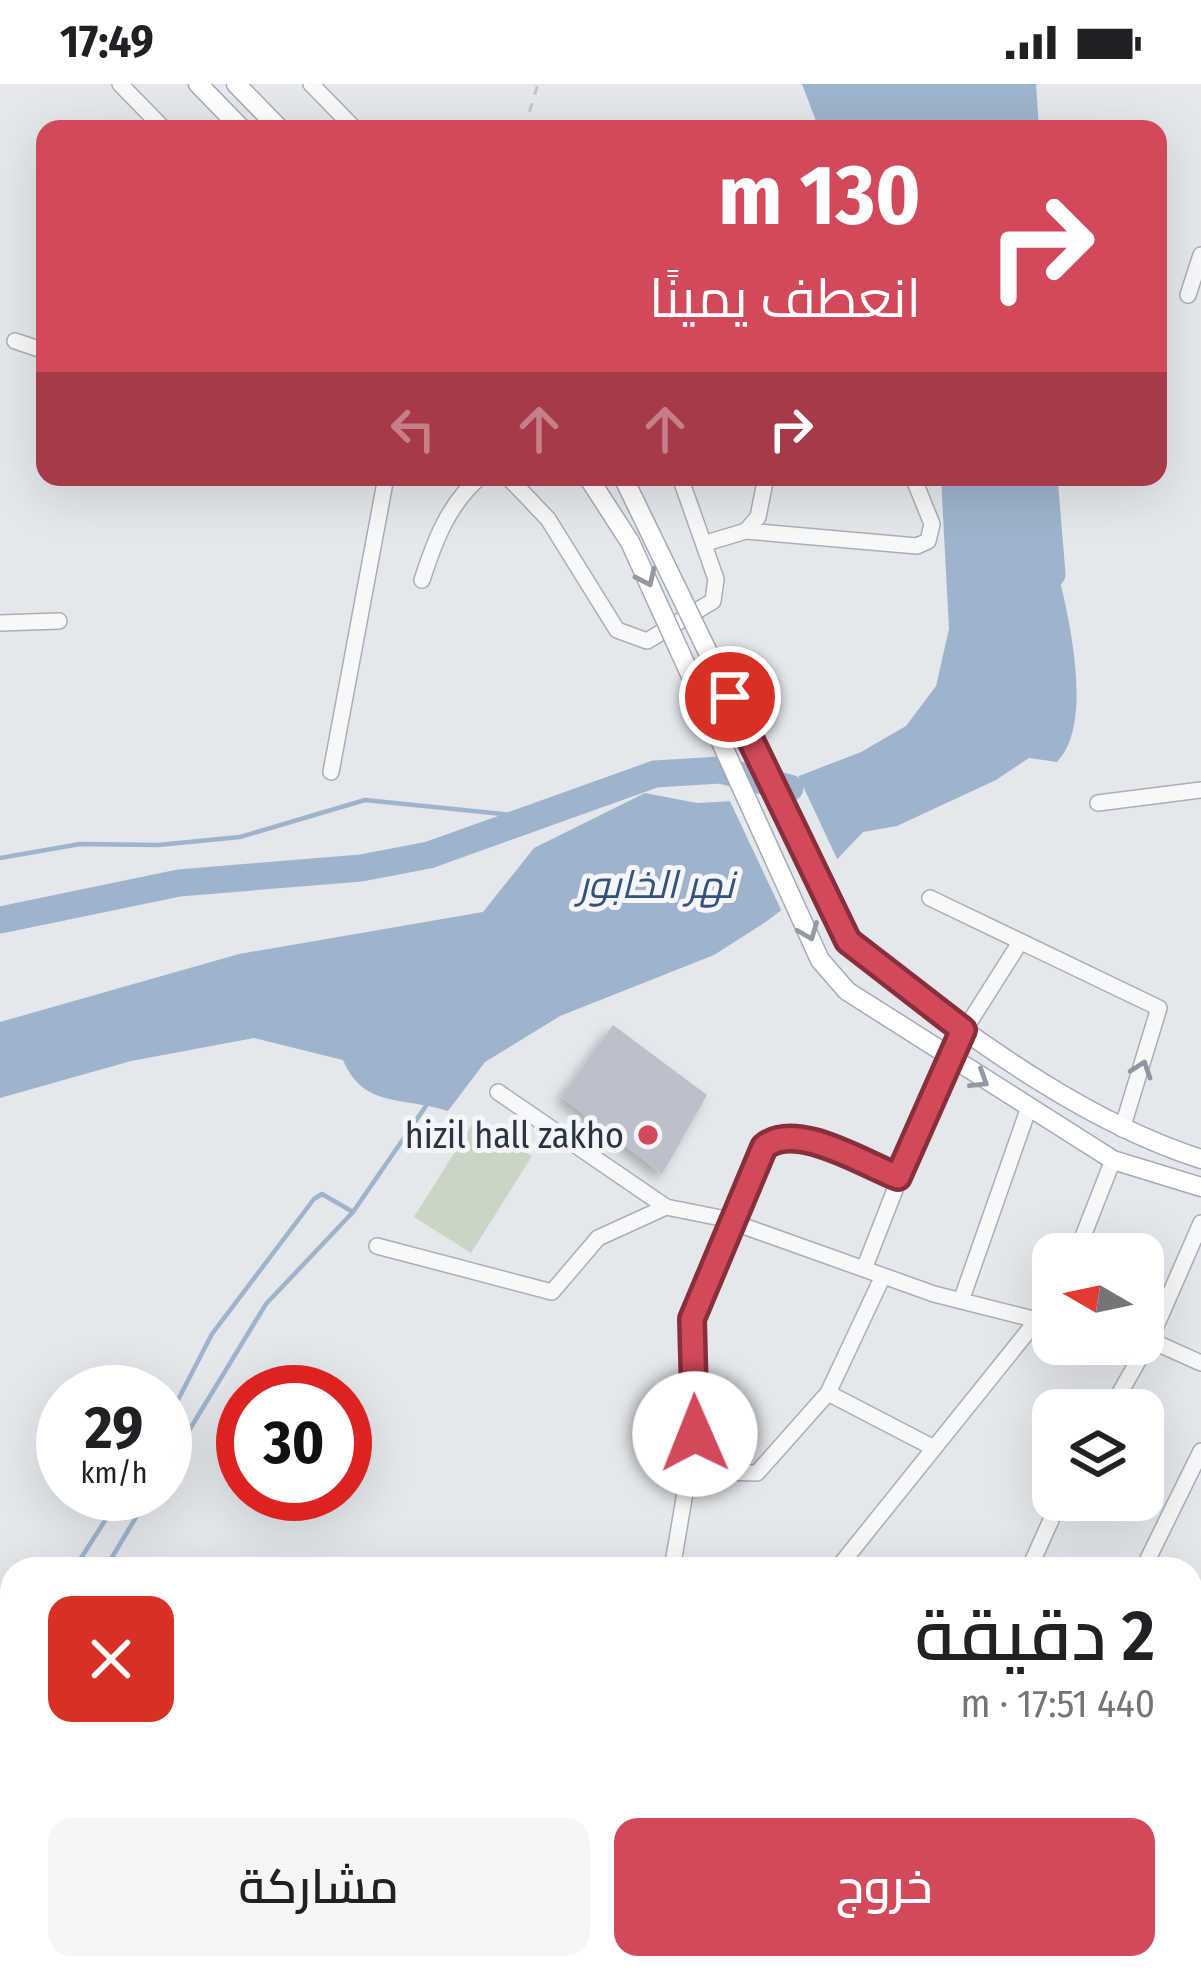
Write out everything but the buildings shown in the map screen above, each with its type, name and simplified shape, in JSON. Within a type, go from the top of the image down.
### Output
[{"type":"main road","points":[[198,84],[233,120]]},
{"type":"main road","points":[[236,84],[271,120]]},
{"type":"main road","points":[[594,486],[630,542],[820,960],[848,991],[1028,1110],[1112,1160],[1201,1187]]},
{"type":"main road","points":[[627,486],[848,941],[867,961],[963,1030],[1122,1129],[1201,1159]]},
{"type":"street","points":[[120,84],[155,120]]},
{"type":"street","points":[[311,84],[346,120]]},
{"type":"street","points":[[1188,295],[1201,255]]},
{"type":"street","points":[[15,341],[36,348]]},
{"type":"street","points":[[331,772],[384,486]]},
{"type":"street","points":[[422,580],[436,536],[470,486]]},
{"type":"street","points":[[517,486],[548,519],[608,622],[631,638],[647,641],[713,601],[716,579],[684,486]]},
{"type":"street","points":[[746,532],[758,517],[764,486]]},
{"type":"street","points":[[706,543],[746,532],[916,546],[928,541],[932,524],[917,486]]},
{"type":"street","points":[[0,623],[59,621]]},
{"type":"street","points":[[1098,803],[1201,790]]},
{"type":"street","points":[[930,898],[1159,1008],[1122,1129]]},
{"type":"street","points":[[864,1269],[946,1059],[1018,944]]},
{"type":"street","points":[[498,1092],[666,1207],[735,1223],[883,1276],[1032,1319]]},
{"type":"street","points":[[962,1300],[1028,1110]]},
{"type":"street","points":[[674,1557],[695,1434],[692,1319],[764,1147],[773,1139],[792,1136],[898,1177]]},
{"type":"street","points":[[1084,1233],[1112,1160]]},
{"type":"street","points":[[377,1246],[552,1292],[598,1238],[666,1207]]},
{"type":"street","points":[[1164,1301],[1201,1223]]},
{"type":"street","points":[[690,1471],[757,1473],[828,1394],[883,1276]]},
{"type":"street","points":[[847,1557],[1032,1326]]},
{"type":"street","points":[[1164,1347],[1201,1363]]},
{"type":"street","points":[[828,1394],[934,1448]]},
{"type":"street","points":[[1149,1557],[1201,1451]]},
{"type":"street","points":[[1034,1557],[1050,1521]]},
{"type":"path","points":[[527,120],[538,84]]},
{"type":"green space","points":[[475,1120],[532,1156],[471,1253],[414,1217]]},
{"type":"water","points":[[802,84],[1036,84],[1038,120],[816,120]]},
{"type":"water","name":"نهر الخابور","points":[[941,486],[1045,486],[1037,499],[1063,595],[1076,673],[1070,739],[1057,762],[1029,758],[996,780],[897,826],[863,832],[809,889],[767,921],[714,955],[560,1016],[485,1062],[448,1111],[373,1094],[352,1076],[343,1060],[254,1038],[131,1061],[0,1098],[0,1022],[239,954],[483,912],[534,848],[645,793],[697,803],[734,801],[861,752],[906,726],[936,686],[949,629]]},
{"type":"pier","points":[[795,769],[838,861],[813,893],[784,916],[727,795]]},
{"type":"waterway","name":"نهر الخابور","points":[[1045,486],[1052,574]]},
{"type":"waterway","name":"نهر الخابور","points":[[0,920],[179,883],[361,868],[429,855],[655,774],[720,770],[790,788]]},
{"type":"waterway","points":[[0,858],[80,844],[158,845],[240,837],[365,800],[542,818]]},
{"type":"waterway","points":[[192,1426],[266,1304],[353,1212],[428,1103]]},
{"type":"waterway","points":[[192,1373],[212,1334],[314,1199],[322,1194],[353,1212]]},
{"type":"waterway","points":[[82,1557],[105,1521]]},
{"type":"waterway","points":[[112,1557],[134,1521]]},
{"type":"place","name":"hizil hall zakho","points":[[648,1135]]},
{"type":"route","points":[[695,1434],[692,1319],[764,1147],[773,1139],[792,1136],[898,1177],[946,1059],[963,1030],[867,961],[848,941],[730,697]]}]
